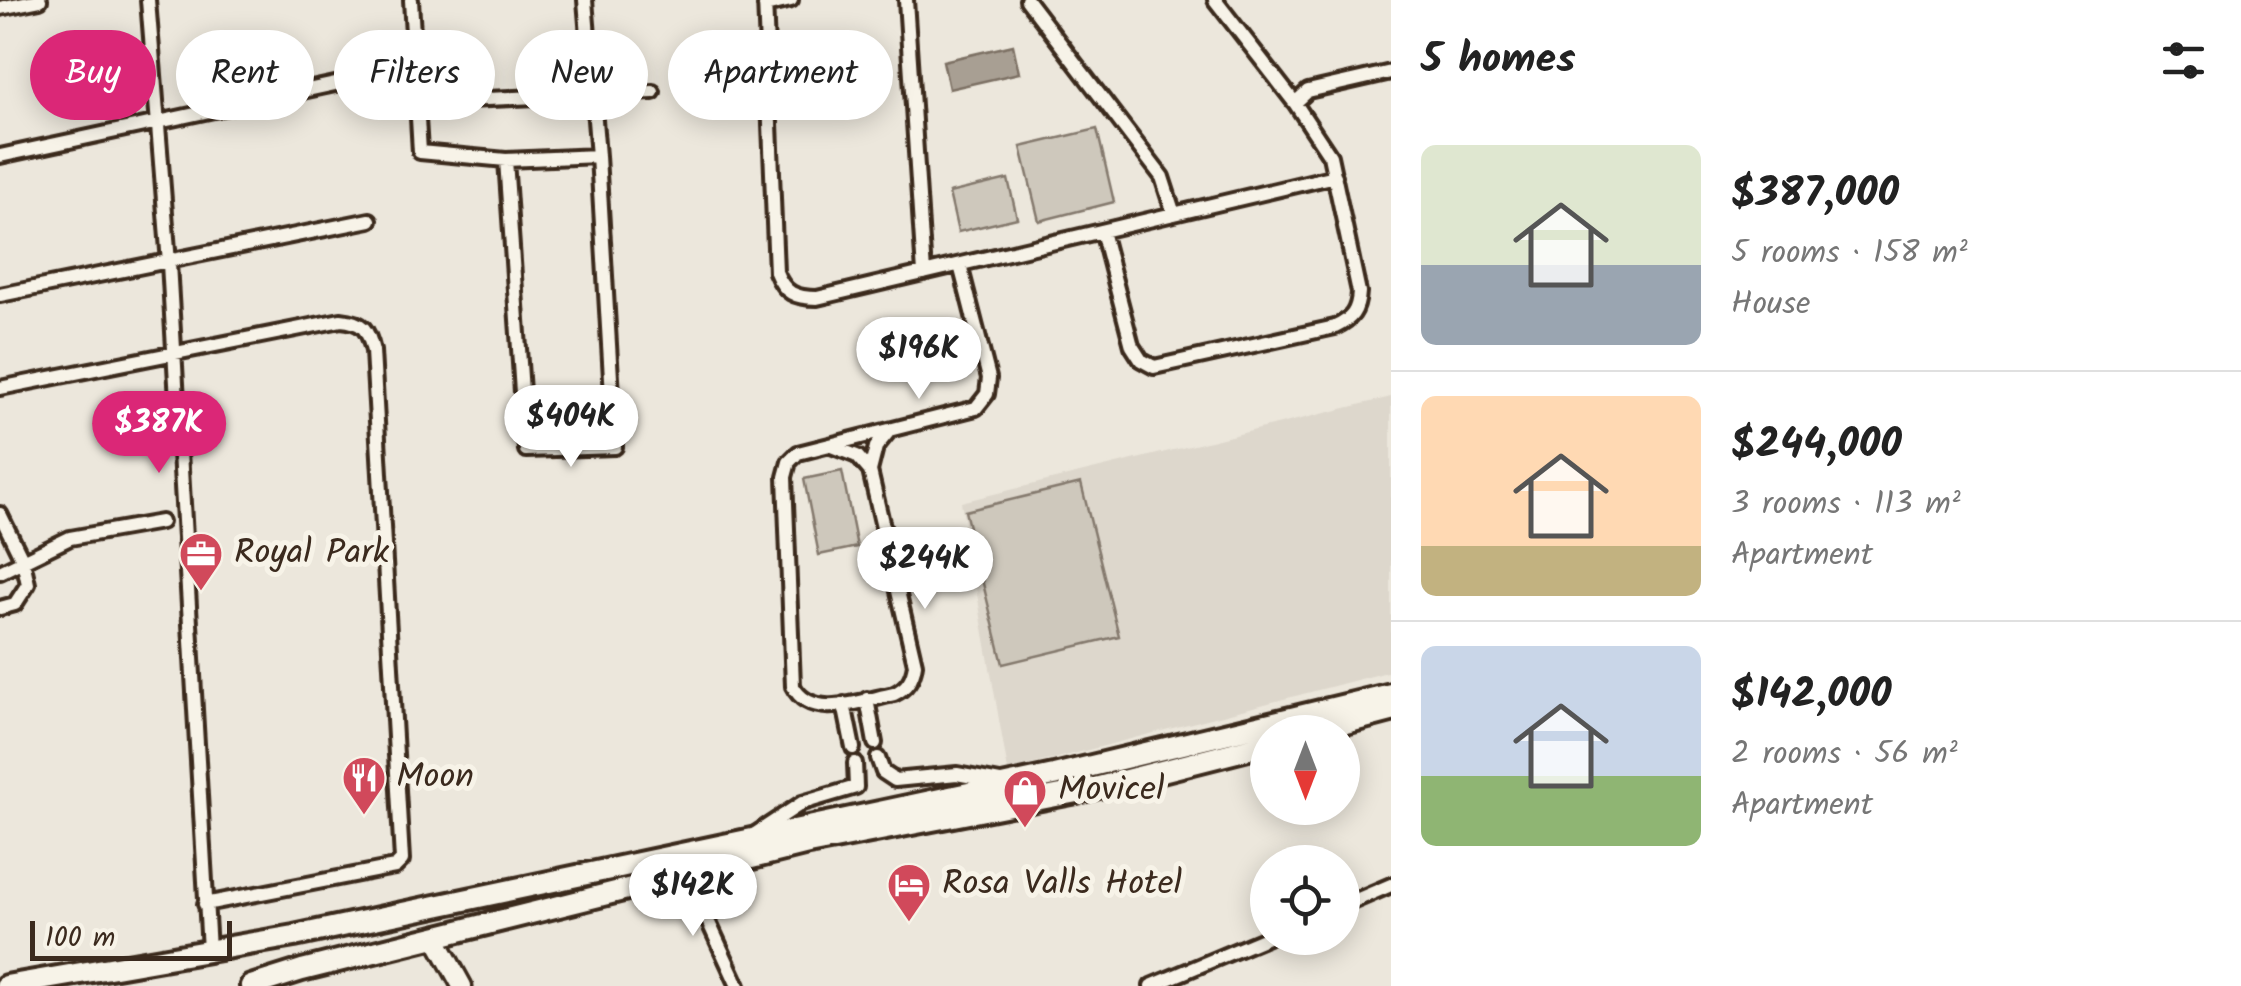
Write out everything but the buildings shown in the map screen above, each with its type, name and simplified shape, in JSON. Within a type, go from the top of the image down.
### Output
[{"type":"highway","points":[[6,986],[294,936],[1012,784],[1391,694]]},
{"type":"highway","points":[[1360,720],[1391,712]]},
{"type":"highway","points":[[252,986],[576,900],[808,844],[1087,790],[1250,749]]},
{"type":"main road","points":[[436,938],[462,986]]},
{"type":"street","points":[[0,8],[40,0]]},
{"type":"street","points":[[148,0],[174,354],[209,950]]},
{"type":"street","points":[[413,0],[414,30]]},
{"type":"street","points":[[585,0],[588,30]]},
{"type":"street","points":[[790,0],[765,3],[776,272],[790,294],[800,298],[817,298],[1335,176]]},
{"type":"street","points":[[906,0],[924,273]]},
{"type":"street","points":[[1028,0],[1162,176],[1174,214]]},
{"type":"street","points":[[1102,230],[1132,346],[1140,360],[1154,367],[1320,331],[1348,320],[1358,308],[1359,292],[1330,156],[1296,103],[1215,0]]},
{"type":"street","points":[[1296,103],[1308,90],[1391,72]]},
{"type":"street","points":[[0,156],[334,84]]},
{"type":"street","points":[[648,92],[653,92]]},
{"type":"street","points":[[419,120],[420,152],[506,160],[598,156]]},
{"type":"street","points":[[506,160],[526,450],[615,447],[595,120]]},
{"type":"street","points":[[0,295],[370,220]]},
{"type":"street","points":[[890,430],[876,447],[870,471],[915,664],[914,675],[903,690],[844,704],[812,704],[797,694],[794,686],[784,477],[788,462],[798,452],[976,408],[987,394],[989,378],[960,264]]},
{"type":"street","points":[[0,388],[341,320],[352,321],[369,332],[402,860],[384,869],[205,904]]},
{"type":"street","points":[[829,445],[857,456],[870,471]]},
{"type":"street","points":[[0,514],[23,561],[28,584],[15,604],[0,608]]},
{"type":"street","points":[[0,572],[70,538],[161,522]]},
{"type":"street","points":[[867,699],[883,772],[895,780],[957,774],[1012,784]]},
{"type":"street","points":[[747,839],[802,803],[856,787],[844,704]]},
{"type":"street","points":[[687,875],[738,986]]},
{"type":"street","points":[[1360,898],[1391,885]]},
{"type":"street","points":[[1151,986],[1250,945]]},
{"type":"shaded area","points":[[1013,45],[1019,73],[949,89],[943,61]]},
{"type":"shaded area","points":[[1097,129],[1114,202],[1039,221],[1021,147]]},
{"type":"shaded area","points":[[1008,179],[1017,218],[958,232],[949,193]]},
{"type":"shaded area","points":[[1391,397],[1391,671],[1008,771],[961,502]]},
{"type":"shaded area","points":[[842,471],[857,547],[819,555],[804,479]]},
{"type":"shaded area","points":[[1081,483],[1119,636],[1003,664],[965,511]]},
{"type":"place","name":"Royal Park","points":[[201,592]]},
{"type":"place","name":"Moon","points":[[364,816]]},
{"type":"place","name":"Movicel","points":[[1025,829]]},
{"type":"place","name":"Rosa Valls Hotel","points":[[909,923]]}]
